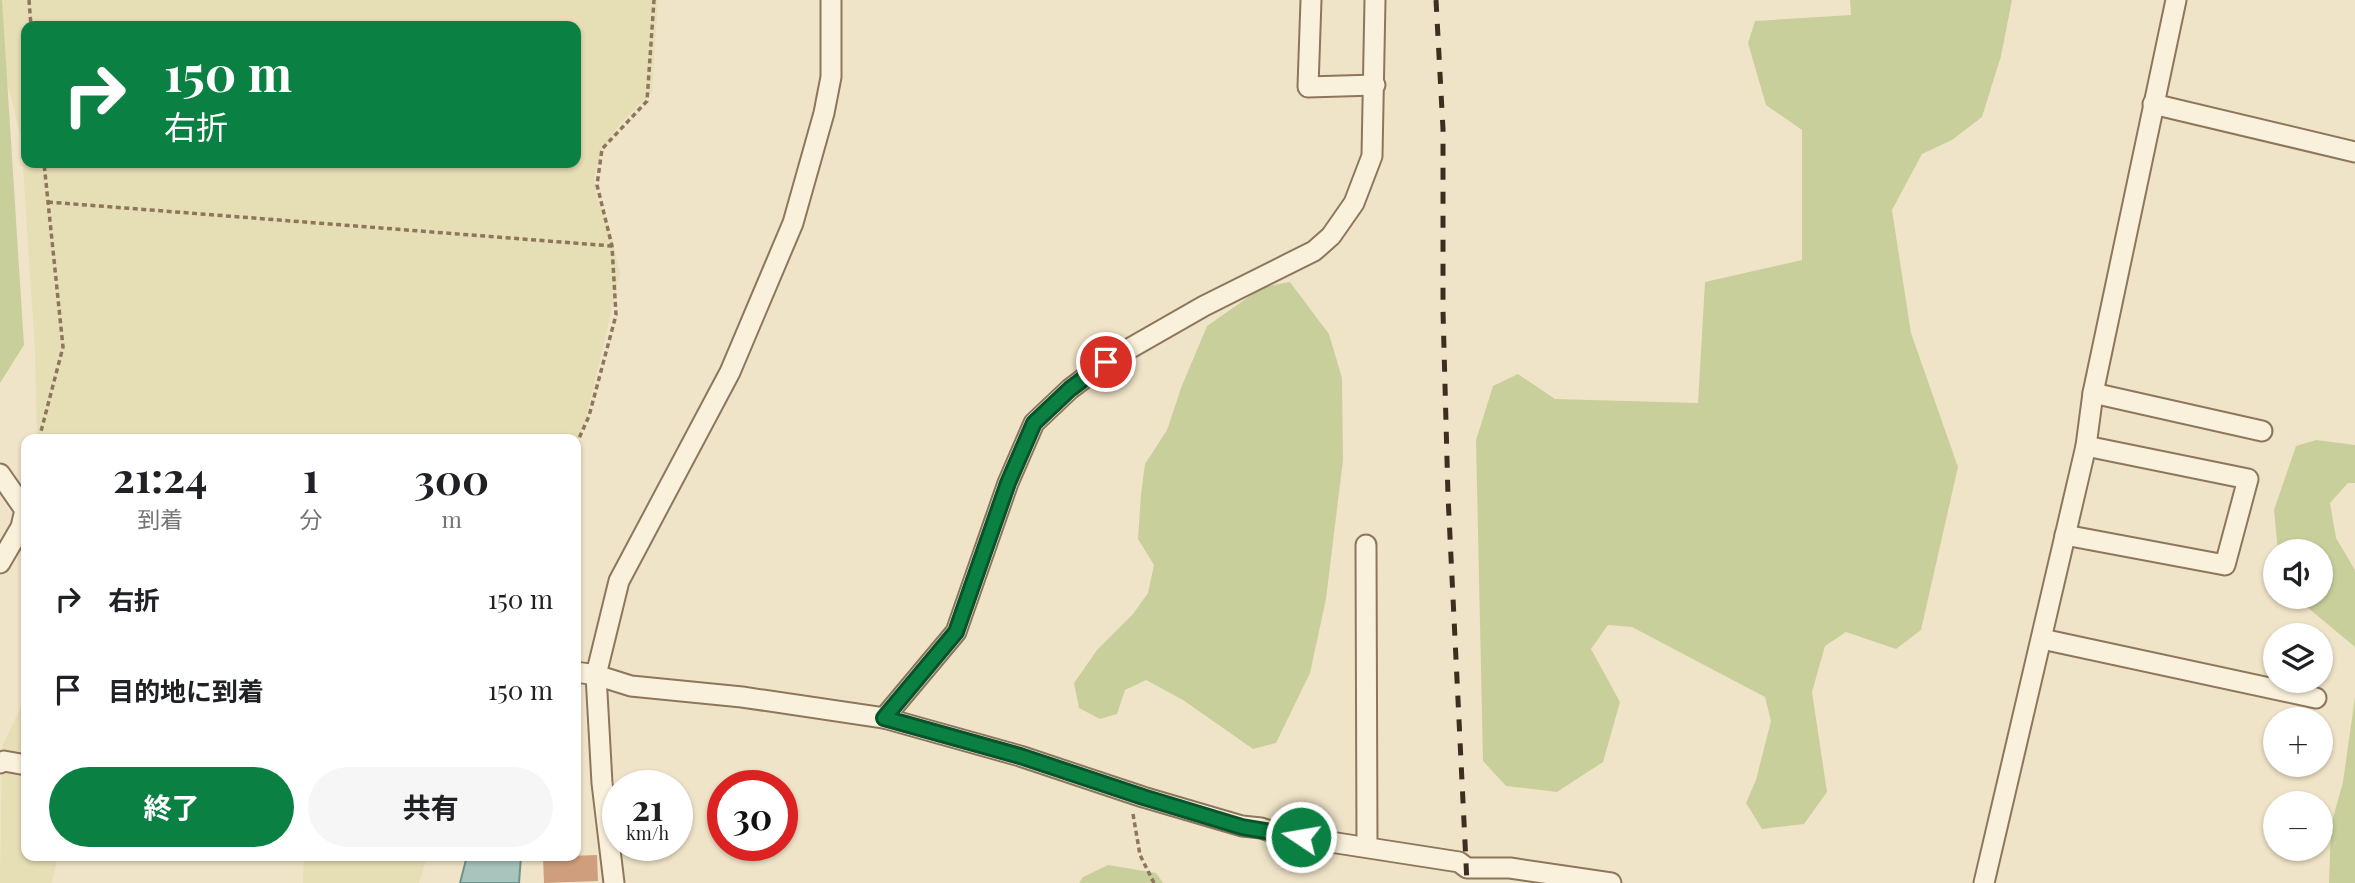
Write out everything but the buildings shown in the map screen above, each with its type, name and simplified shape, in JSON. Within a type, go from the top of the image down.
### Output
[{"type":"street","points":[[614,883],[602,783],[596,675],[619,581],[730,372],[793,223],[824,113],[831,77],[831,0]]},
{"type":"street","points":[[1311,0],[1308,87],[1375,85]]},
{"type":"street","points":[[884,718],[956,632],[1008,483],[1034,423],[1070,389],[1106,362],[1204,306],[1314,251],[1331,236],[1354,203],[1372,156],[1375,0]]},
{"type":"street","points":[[1984,883],[2086,446],[2093,393],[2176,0]]},
{"type":"street","points":[[2153,104],[2355,152]]},
{"type":"street","points":[[2093,393],[2262,431]]},
{"type":"street","points":[[2065,535],[2225,565],[2248,479],[2086,446]]},
{"type":"street","points":[[0,474],[21,504]]},
{"type":"street","points":[[0,563],[21,532]]},
{"type":"street","points":[[1366,545],[1367,846]]},
{"type":"street","points":[[2042,639],[2316,698]]},
{"type":"street","points":[[581,673],[631,686],[742,697],[884,718],[1020,756],[1242,827],[1459,862],[1467,868],[1510,868],[1611,883]]},
{"type":"street","points":[[0,763],[4,761],[21,764]]},
{"type":"path","points":[[29,0],[31,21]]},
{"type":"path","points":[[581,434],[589,416],[616,315],[612,246],[597,185],[602,149],[648,101],[654,0]]},
{"type":"path","points":[[40,434],[64,347],[45,168]]},
{"type":"path","points":[[48,202],[612,246]]},
{"type":"path","points":[[1129,791],[1140,855],[1154,883]]},
{"type":"shaded area","points":[[0,0],[658,0],[652,92],[619,125],[602,150],[594,177],[597,199],[611,232],[620,274],[580,434],[37,434],[35,350],[23,168],[581,168],[581,21],[21,21],[21,137],[0,53]]},
{"type":"shaded area","points":[[21,707],[21,861],[57,861],[52,883],[0,883],[2,747]]},
{"type":"shaded area","points":[[304,861],[426,861],[419,883],[303,883]]},
{"type":"green space","points":[[0,0],[24,345],[0,383]]},
{"type":"green space","points":[[1850,0],[2012,0],[2001,56],[1982,117],[1952,140],[1922,154],[1892,210],[1911,333],[1958,467],[1921,630],[1896,649],[1846,632],[1825,646],[1812,692],[1827,792],[1804,824],[1762,829],[1746,803],[1756,780],[1771,721],[1765,697],[1632,627],[1608,625],[1591,649],[1620,702],[1603,762],[1557,792],[1506,786],[1483,761],[1476,440],[1493,386],[1518,374],[1555,399],[1698,403],[1705,282],[1802,260],[1802,130],[1766,105],[1748,43],[1755,21],[1851,15]]},
{"type":"green space","points":[[1290,282],[1329,334],[1342,378],[1343,460],[1326,599],[1310,673],[1276,743],[1253,749],[1183,700],[1146,680],[1125,690],[1117,714],[1100,719],[1079,708],[1074,683],[1097,650],[1133,614],[1148,593],[1154,565],[1138,539],[1145,464],[1167,430],[1207,326],[1263,287]]},
{"type":"green space","points":[[2316,440],[2355,445],[2355,483],[2348,483],[2330,503],[2336,538],[2355,570],[2355,647],[2333,629],[2333,623],[2326,623],[2309,609],[2333,609],[2333,539],[2277,539],[2274,510],[2296,446]]},
{"type":"green space","points":[[2355,697],[2355,883],[2329,883],[2330,861],[2333,861],[2333,818],[2343,782]]},
{"type":"green space","points":[[1108,865],[1156,873],[1163,883],[1079,883],[1083,877]]},
{"type":"water","points":[[466,861],[521,861],[519,883],[460,883]]},
{"type":"railway","points":[[1436,0],[1443,129],[1443,311],[1448,496],[1467,883]]},
{"type":"route","points":[[1106,362],[1070,389],[1034,423],[1008,483],[956,632],[884,718],[1020,756],[1242,827],[1261,828],[1301,837]]}]
